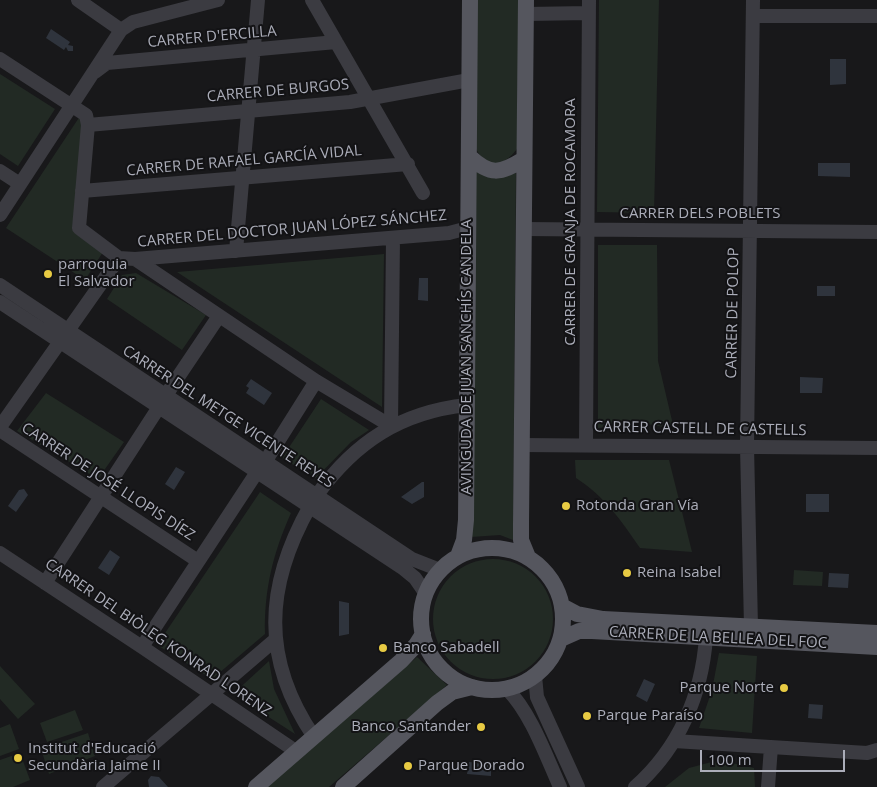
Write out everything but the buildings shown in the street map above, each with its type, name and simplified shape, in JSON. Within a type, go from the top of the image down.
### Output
[{"type":"main road","name":"AVINGUDA DE JUAN SANCHÍS CANDELA","points":[[458,556],[464,540],[466,520],[470,0]]},
{"type":"main road","points":[[526,7],[521,540],[528,557]]},
{"type":"main road","points":[[469,156],[478,165],[490,171],[508,169],[524,160]]},
{"type":"main road","points":[[489,548],[509,550],[528,557],[547,573],[559,594],[562,606],[564,623],[561,639],[551,660],[535,676],[507,689],[483,690],[457,681],[437,664],[426,644],[421,614],[426,594],[440,570],[458,556],[489,548]]},
{"type":"main road","name":"CARRER DE LA BELLEA DEL FOC","points":[[562,606],[582,616],[603,620],[877,633]]},
{"type":"main road","name":"CARRER DE LA BELLEA DEL FOC","points":[[561,639],[579,631],[592,631],[877,647]]},
{"type":"main road","points":[[256,787],[402,661],[416,646],[423,634]]},
{"type":"main road","points":[[350,785],[437,703],[452,692],[472,687]]},
{"type":"street","points":[[78,0],[121,30]]},
{"type":"street","points":[[0,215],[121,30],[133,22],[218,0]]},
{"type":"street","points":[[236,251],[258,0]]},
{"type":"street","points":[[312,0],[359,85],[370,98],[424,193]]},
{"type":"street","name":"CARRER DE POLOP","points":[[751,626],[747,446],[753,0]]},
{"type":"street","points":[[526,7],[589,6]]},
{"type":"street","name":"CARRER DE GRANJA DE ROCAMORA","points":[[586,444],[589,6]]},
{"type":"street","points":[[753,16],[877,16]]},
{"type":"street","name":"CARRER D'ERCILLA","points":[[95,72],[107,63],[336,42]]},
{"type":"street","points":[[0,59],[86,115],[88,125],[79,228],[119,258],[0,429]]},
{"type":"street","name":"CARRER DE BURGOS","points":[[88,125],[370,98],[469,80]]},
{"type":"street","name":"CARRER DE RAFAEL GARCÍA VIDAL","points":[[82,191],[408,164]]},
{"type":"street","points":[[0,172],[20,184]]},
{"type":"street","name":"CARRER DEL DOCTOR JUAN LÓPEZ SÁNCHEZ","points":[[119,258],[135,259],[393,238],[449,233],[468,228]]},
{"type":"street","name":"CARRER DELS POBLETS","points":[[523,229],[877,232]]},
{"type":"street","points":[[391,426],[393,238]]},
{"type":"street","points":[[135,259],[316,381],[391,426]]},
{"type":"street","name":"CARRER DEL METGE VICENTE REYES","points":[[0,286],[64,337]]},
{"type":"street","name":"CARRER DEL METGE VICENTE REYES","points":[[0,302],[64,337],[313,501],[412,559],[440,570]]},
{"type":"street","points":[[45,582],[219,316]]},
{"type":"street","points":[[142,646],[316,381]]},
{"type":"street","points":[[314,737],[299,715],[288,691],[280,665],[276,639],[275,604],[281,569],[293,536],[313,501],[349,455],[391,426],[415,415],[448,407],[467,405]]},
{"type":"street","name":"CARRER DE JOSÉ LLOPIS DÍEZ","points":[[0,429],[198,561]]},
{"type":"street","name":"CARRER CASTELL DE CASTELLS","points":[[522,445],[586,444],[877,448]]},
{"type":"street","name":"CARRER DEL METGE VICENTE REYES","points":[[313,501],[415,578],[426,594]]},
{"type":"street","name":"CARRER DEL BIÒLEG KONRAD LORENZ","points":[[0,553],[212,693],[296,752]]},
{"type":"street","points":[[635,787],[660,761],[684,724],[697,689],[706,637]]},
{"type":"street","points":[[103,787],[276,639]]},
{"type":"street","points":[[535,676],[537,697],[578,787]]},
{"type":"street","points":[[507,689],[521,706],[560,787]]},
{"type":"street","points":[[674,741],[867,753],[877,750]]},
{"type":"street","points":[[768,787],[771,747]]},
{"type":"shaded area","points":[[476,0],[519,0],[517,149],[506,160],[495,164],[485,160],[475,147]]},
{"type":"shaded area","points":[[599,0],[659,0],[654,213],[597,212]]},
{"type":"shaded area","points":[[51,29],[70,42],[68,45],[73,46],[73,51],[68,51],[66,47],[64,50],[46,38]]},
{"type":"shaded area","points":[[830,59],[846,59],[846,84],[830,85]]},
{"type":"shaded area","points":[[0,74],[55,109],[18,166],[0,154]]},
{"type":"shaded area","points":[[86,107],[75,233],[103,252],[85,280],[6,228]]},
{"type":"shaded area","points":[[818,163],[850,163],[850,177],[818,176]]},
{"type":"shaded area","points":[[475,171],[498,178],[516,173],[513,540],[500,535],[471,537]]},
{"type":"shaded area","points":[[598,245],[657,245],[658,361],[674,429],[642,423],[598,428]]},
{"type":"shaded area","points":[[384,254],[382,407],[177,272]]},
{"type":"shaded area","points":[[136,273],[206,315],[182,350],[107,299],[122,275]]},
{"type":"shaded area","points":[[419,278],[428,278],[428,301],[418,300]]},
{"type":"shaded area","points":[[817,286],[835,286],[835,296],[817,296]]},
{"type":"shaded area","points":[[800,377],[823,378],[822,393],[800,393]]},
{"type":"shaded area","points":[[251,379],[272,393],[264,405],[246,393],[249,388],[246,386]]},
{"type":"shaded area","points":[[46,393],[124,442],[98,479],[17,431]]},
{"type":"shaded area","points":[[321,399],[369,430],[351,442],[316,478],[282,458]]},
{"type":"shaded area","points":[[575,460],[669,460],[692,552],[640,548],[619,518],[604,501],[576,478]]},
{"type":"shaded area","points":[[176,467],[185,472],[174,490],[165,484]]},
{"type":"shaded area","points":[[424,482],[424,497],[412,504],[401,497]]},
{"type":"shaded area","points":[[24,489],[28,495],[16,512],[8,506],[19,490]]},
{"type":"shaded area","points":[[260,492],[291,513],[279,543],[271,572],[266,602],[265,634],[212,679],[157,645]]},
{"type":"shaded area","points":[[806,494],[829,494],[829,512],[806,512]]},
{"type":"shaded area","points":[[110,550],[120,557],[109,575],[98,568]]},
{"type":"shaded area","points":[[493,559],[505,560],[516,564],[526,569],[535,577],[543,586],[548,596],[552,607],[552,631],[548,642],[543,652],[535,661],[526,669],[516,674],[505,678],[493,679],[481,678],[470,674],[460,669],[451,661],[443,652],[438,642],[434,631],[433,619],[434,607],[438,596],[443,586],[451,577],[460,569],[470,564],[481,560]]},
{"type":"shaded area","points":[[794,570],[823,572],[822,586],[793,585]]},
{"type":"shaded area","points":[[829,573],[849,574],[848,588],[828,587]]},
{"type":"shaded area","points":[[339,601],[349,603],[349,634],[339,636]]},
{"type":"shaded area","points":[[719,653],[757,656],[752,733],[699,728],[712,690]]},
{"type":"shaded area","points":[[417,657],[447,685],[329,787],[267,787]]},
{"type":"shaded area","points":[[269,661],[274,689],[295,734],[233,694]]},
{"type":"shaded area","points":[[0,666],[35,704],[18,719],[0,699]]},
{"type":"shaded area","points":[[644,679],[655,684],[647,702],[636,696]]},
{"type":"shaded area","points":[[809,704],[823,705],[822,719],[808,718]]},
{"type":"shaded area","points":[[75,710],[83,730],[47,742],[40,723]]},
{"type":"shaded area","points":[[10,724],[19,749],[0,756],[0,728]]},
{"type":"shaded area","points":[[88,733],[95,756],[49,774],[41,749]]},
{"type":"shaded area","points":[[20,753],[30,780],[13,787],[0,787],[0,760]]},
{"type":"shaded area","points":[[719,760],[754,768],[755,787],[665,787],[689,768]]},
{"type":"shaded area","points":[[469,762],[491,764],[491,776],[467,774]]},
{"type":"shaded area","points":[[151,776],[159,777],[168,787],[149,787],[148,780]]},
{"type":"place","name":"parroquia El Salvador","points":[[48,274]]},
{"type":"place","name":"Rotonda Gran Vía","points":[[566,506]]},
{"type":"place","name":"Reina Isabel","points":[[627,573]]},
{"type":"place","name":"Banco Sabadell","points":[[383,648]]},
{"type":"place","name":"Parque Norte","points":[[784,688]]},
{"type":"place","name":"Parque Paraíso","points":[[587,716]]},
{"type":"place","name":"Banco Santander","points":[[481,727]]},
{"type":"place","name":"Institut d'Educació Secundària Jaime II","points":[[18,758]]},
{"type":"place","name":"Parque Dorado","points":[[408,766]]}]
